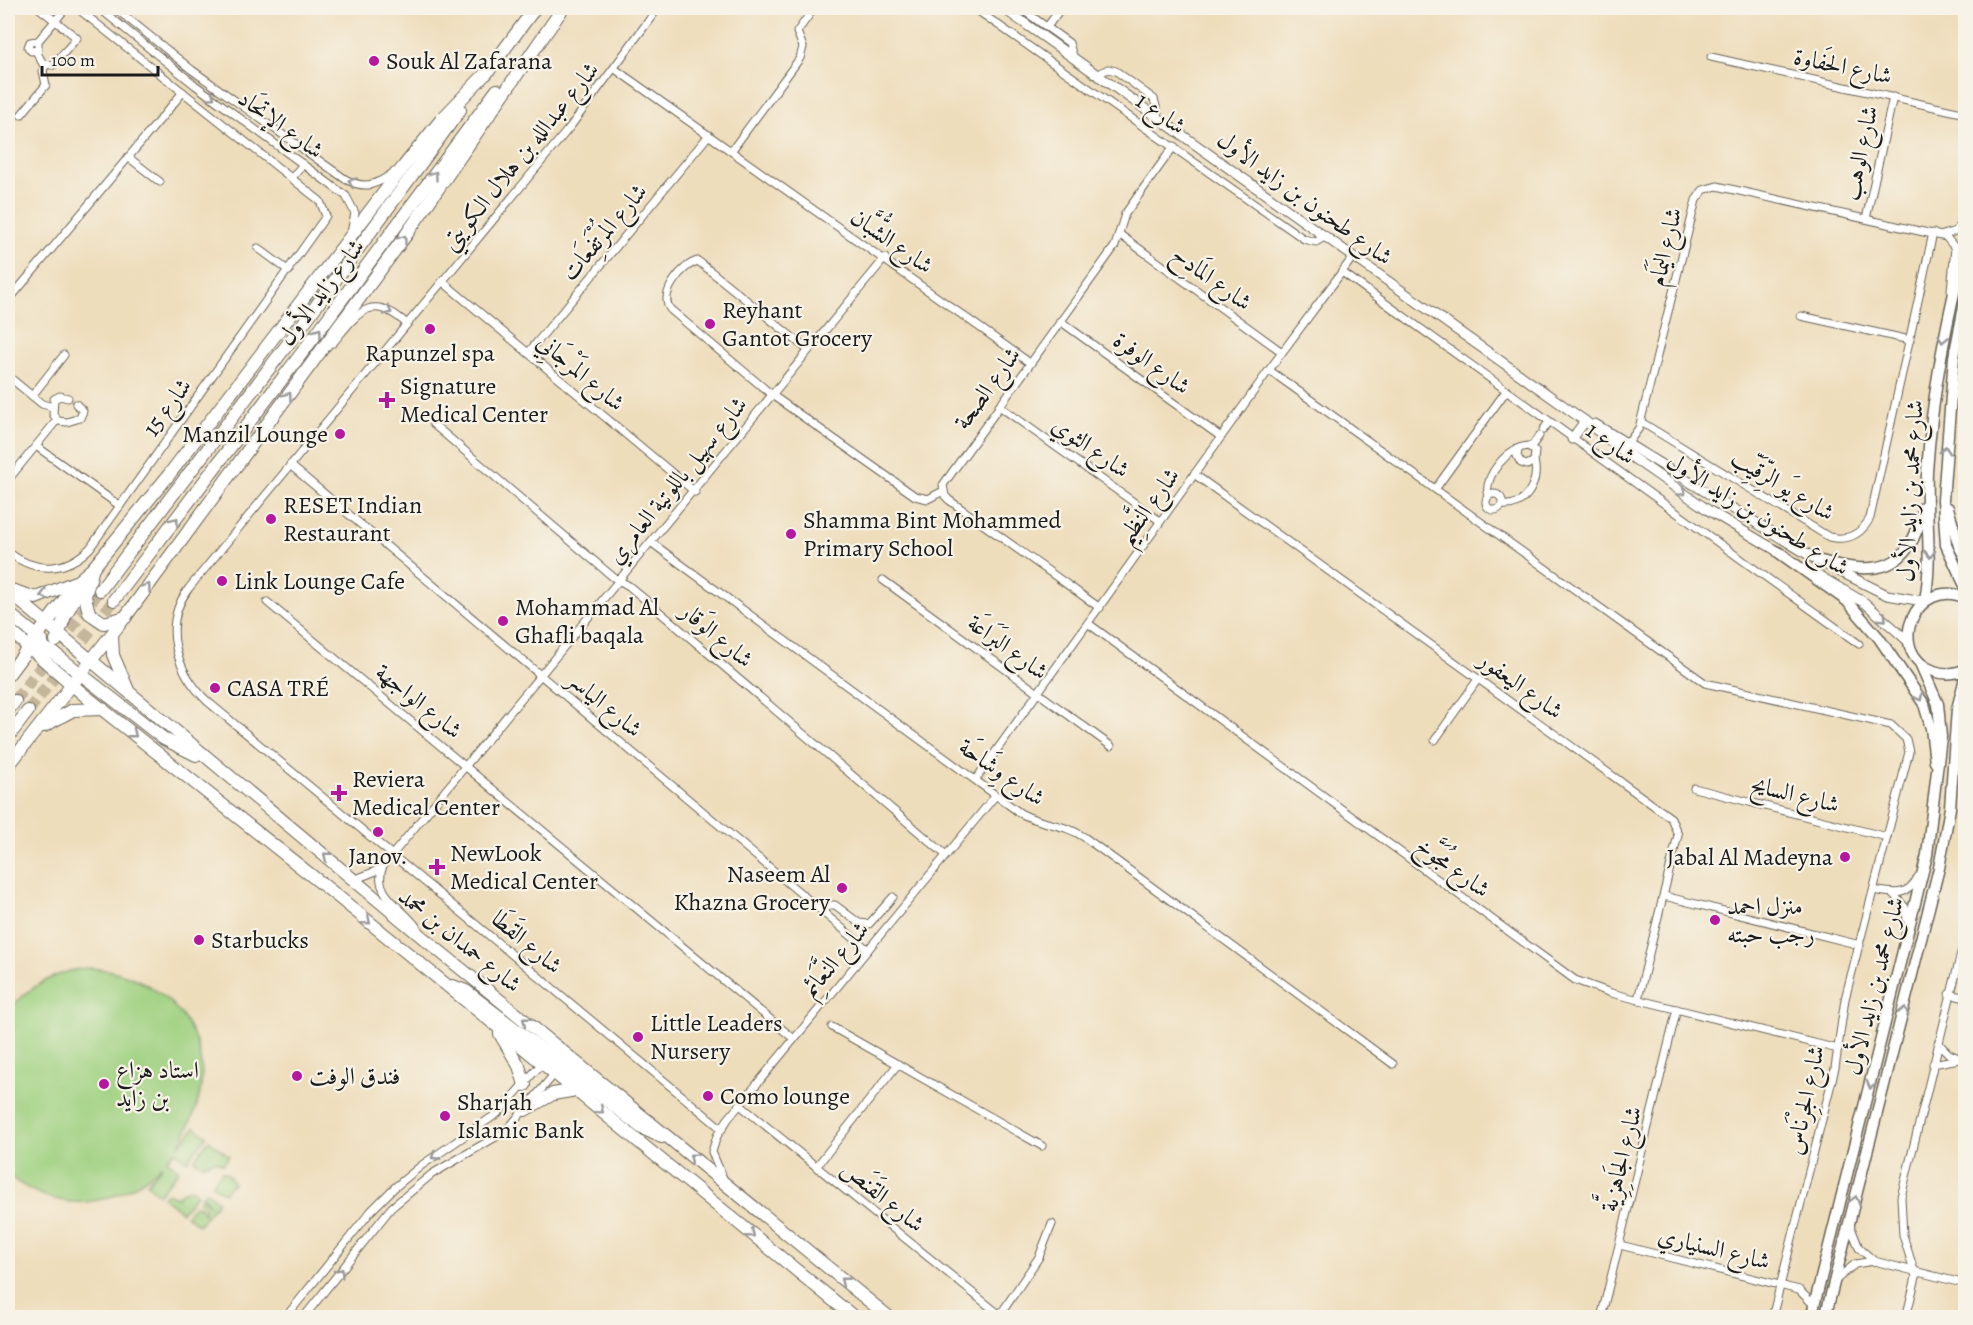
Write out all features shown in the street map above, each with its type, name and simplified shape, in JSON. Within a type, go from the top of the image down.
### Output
[{"type":"main road","name":"شارع زايد الأول","points":[[100,590],[297,332],[535,8]]},
{"type":"main road","points":[[8,766],[112,635],[406,235],[562,8]]},
{"type":"main road","name":"شارع زايد الأول","points":[[114,600],[249,425],[562,8]]},
{"type":"main road","points":[[72,684],[59,668],[54,650],[57,635],[69,608],[93,568],[168,476],[404,166],[441,120],[490,69]]},
{"type":"main road","name":"شارع محمد بن زايد الأول","points":[[1811,1317],[1922,883],[1938,782],[1940,718],[1933,690],[1909,642],[1910,620],[1924,601],[1930,562],[1927,494],[1930,426],[1938,364],[1965,242]]},
{"type":"main road","name":"شارع محمد بن زايد الأول","points":[[1965,297],[1954,357],[1943,490],[1946,546],[1965,588]]},
{"type":"main road","points":[[1943,490],[1954,531],[1965,559]]},
{"type":"main road","points":[[1817,560],[1867,569],[1897,559],[1917,534],[1927,494]]},
{"type":"main road","points":[[1778,552],[1847,601],[1911,682],[1928,716],[1938,782]]},
{"type":"main road","points":[[93,568],[85,596],[89,613],[104,623],[126,616]]},
{"type":"main road","points":[[8,675],[79,580],[93,568]]},
{"type":"main road","points":[[8,590],[36,598],[79,580]]},
{"type":"main road","name":"شارع حمدان بن محمد","points":[[8,590],[57,635],[356,879],[549,1055],[672,1140],[890,1317]]},
{"type":"main road","points":[[1924,601],[1947,593],[1965,598]]},
{"type":"main road","points":[[8,613],[164,739],[208,760]]},
{"type":"main road","name":"شارع حمدان بن محمد","points":[[8,629],[72,684],[493,1023],[562,1065],[576,1090],[855,1317]]},
{"type":"main road","points":[[112,635],[113,655],[132,696]]},
{"type":"main road","points":[[28,647],[42,647],[54,650],[73,660],[90,662]]},
{"type":"main road","points":[[1920,663],[1939,673],[1950,674],[1965,669]]},
{"type":"main road","name":"شارع محمد بن زايد الأول","points":[[1825,1317],[1939,868],[1950,808],[1958,699],[1965,674]]},
{"type":"main road","points":[[33,734],[73,710],[103,709]]},
{"type":"main road","points":[[8,736],[28,711]]},
{"type":"main road","points":[[1956,746],[1965,718]]},
{"type":"main road","points":[[446,986],[462,988],[549,1055]]},
{"type":"main road","points":[[493,1023],[515,1058],[525,1085]]},
{"type":"main road","points":[[525,1110],[553,1094],[576,1090]]},
{"type":"street","points":[[39,8],[74,33],[76,39],[56,63],[45,66]]},
{"type":"street","points":[[21,115],[46,83],[43,73],[45,66],[36,51],[31,51],[28,47],[30,42],[38,41],[66,8]]},
{"type":"street","points":[[77,8],[292,178],[303,164]]},
{"type":"street","name":"شارع الإتحَاد","points":[[99,8],[195,85],[346,196],[352,205],[355,220],[347,241]]},
{"type":"street","name":"شارع الإتحَاد","points":[[115,8],[206,81],[350,182],[371,186],[404,166]]},
{"type":"street","name":"شارع عبدالله بن هلال الكويتي","points":[[209,565],[443,282],[615,69],[658,8]]},
{"type":"street","points":[[732,150],[800,58],[803,47],[797,32],[814,8]]},
{"type":"street","name":"شارع 1","points":[[974,8],[1304,239],[1316,242],[1326,236]]},
{"type":"street","name":"شارع طحنون بن زايد الأول","points":[[1003,8],[1585,421],[1623,451],[1708,510],[1865,603],[1909,642]]},
{"type":"street","points":[[1020,8],[1069,43],[1073,56]]},
{"type":"street","points":[[1047,27],[1061,8]]},
{"type":"street","name":"شارع الحَفاوة","points":[[1711,57],[1965,114]]},
{"type":"street","name":"شارع الشُّبَّان","points":[[615,69],[885,258],[1030,363]]},
{"type":"street","points":[[8,301],[183,92]]},
{"type":"street","name":"شارع الوهب","points":[[1866,219],[1893,97]]},
{"type":"street","name":"شارع المُرْتَفِعَات","points":[[528,354],[709,135]]},
{"type":"street","name":"شارع الصحة","points":[[943,491],[945,480],[1115,246],[1125,214],[1174,146]]},
{"type":"street","points":[[128,157],[160,182]]},
{"type":"street","name":"شارع 15","points":[[8,552],[32,566],[49,568],[68,564],[90,548],[323,223],[326,212],[320,201],[292,178]]},
{"type":"street","name":"شارع اليَمَام","points":[[1628,443],[1641,422],[1695,200],[1703,190],[1717,186],[1937,234]]},
{"type":"street","points":[[1937,234],[1956,231],[1965,215]]},
{"type":"street","name":"شارع المَادِح","points":[[1119,234],[1282,352]]},
{"type":"street","points":[[1937,234],[1950,240],[1955,248],[1951,280],[1952,296]]},
{"type":"street","name":"شارع يَو الرِّقَيِّب","points":[[1641,422],[1829,537],[1845,539],[1861,532],[1870,518],[1910,340],[1937,234]]},
{"type":"street","points":[[258,248],[289,271]]},
{"type":"street","name":"شارع النَّظِيم","points":[[976,779],[1282,352],[1353,257]]},
{"type":"street","name":"شارع سهيل باللوتية العامري","points":[[356,879],[371,874],[392,855],[695,492],[772,394],[885,258]]},
{"type":"street","points":[[808,350],[698,261],[690,265],[668,289],[664,298],[671,310],[772,394],[915,496],[928,499],[943,491],[949,500],[1100,608]]},
{"type":"street","name":"شارع 1","points":[[1342,272],[1859,644]]},
{"type":"street","name":"شارع المَرْجَانِي","points":[[443,282],[695,492]]},
{"type":"street","points":[[312,363],[366,309],[385,308],[407,324]]},
{"type":"street","points":[[1801,316],[1910,340]]},
{"type":"street","name":"شارع الوفرة","points":[[1060,321],[1221,437]]},
{"type":"street","points":[[33,396],[64,355]]},
{"type":"street","points":[[1269,370],[1436,488],[1506,391]]},
{"type":"street","points":[[8,376],[33,396],[53,407]]},
{"type":"street","points":[[57,420],[53,407],[57,396],[68,398]]},
{"type":"street","points":[[57,420],[64,422],[81,418],[83,411],[76,404]]},
{"type":"street","name":"شارع الثوي","points":[[999,406],[1160,521]]},
{"type":"street","points":[[8,480],[57,420]]},
{"type":"street","points":[[1572,439],[1585,421]]},
{"type":"street","name":"شارع طحنون بن زايد الأول","points":[[1585,421],[1628,443],[1817,560],[1887,595],[1924,601]]},
{"type":"street","points":[[1531,447],[1549,423]]},
{"type":"street","name":"شارع الوَقار","points":[[433,424],[946,855]]},
{"type":"street","points":[[36,446],[120,506]]},
{"type":"street","points":[[1525,446],[1531,447],[1536,453],[1534,461],[1536,476],[1527,495],[1516,504],[1502,505],[1498,510],[1490,509],[1486,505],[1487,489],[1491,477],[1504,458],[1525,446]]},
{"type":"street","points":[[1518,450],[1517,456],[1521,463],[1529,464],[1534,461]]},
{"type":"street","name":"شارع الياسر","points":[[290,465],[868,950]]},
{"type":"street","name":"شارع اليعفور","points":[[1194,474],[1671,818],[1678,835],[1638,999]]},
{"type":"street","name":"شارع الجِرْنَاس","points":[[1436,488],[1705,683],[1744,689],[1897,728],[1906,739],[1909,753],[1842,1016],[1838,1049],[1772,1317]]},
{"type":"street","points":[[1488,497],[1498,495],[1502,505]]},
{"type":"street","name":"شارع وِشَاحَة","points":[[652,543],[996,795],[1031,819],[1043,824],[1073,829],[1393,1064]]},
{"type":"street","name":"شارع القَطَا","points":[[209,565],[182,597],[178,607],[176,644],[181,669],[207,701],[722,1129]]},
{"type":"street","name":"شارع البَرَاعَة","points":[[883,580],[1111,746]]},
{"type":"street","name":"شارع الواجهة","points":[[267,602],[794,1039]]},
{"type":"street","name":"شارع مُجَوَّخ","points":[[1089,624],[1568,976],[1589,987],[1838,1049]]},
{"type":"street","points":[[1435,740],[1478,679]]},
{"type":"street","name":"شارع السايح","points":[[1694,788],[1887,837]]},
{"type":"street","name":"شارع النَّعَائِم","points":[[728,1186],[712,1152],[722,1129],[996,795]]},
{"type":"street","points":[[1874,890],[1894,895],[1909,890],[1918,878],[1924,840],[1932,818]]},
{"type":"street","points":[[384,864],[379,876],[381,888],[411,919],[422,937]]},
{"type":"street","points":[[1894,895],[1905,907],[1907,918],[1897,956],[1896,981]]},
{"type":"street","points":[[1664,896],[1860,945]]},
{"type":"street","points":[[823,912],[829,905],[835,905],[865,925],[872,922],[893,897]]},
{"type":"street","points":[[1906,1317],[1915,1288],[1916,1271],[1903,1235],[1900,1206],[1965,933]]},
{"type":"street","points":[[1949,994],[1965,998]]},
{"type":"street","name":"شارع الجَاهِزِيَّة","points":[[1601,1317],[1677,1009]]},
{"type":"street","points":[[832,1027],[1042,1146]]},
{"type":"street","points":[[1938,1043],[1962,1060]]},
{"type":"street","points":[[285,1317],[371,1211],[394,1188],[422,1165],[489,1121],[525,1085],[549,1055]]},
{"type":"street","points":[[1933,1064],[1962,1060]]},
{"type":"street","points":[[816,1167],[898,1064]]},
{"type":"street","points":[[303,1317],[391,1208],[432,1174],[499,1136],[525,1110],[562,1065]]},
{"type":"street","name":"شارع القَنَص","points":[[740,1105],[999,1316]]},
{"type":"street","points":[[1850,1220],[1854,1240],[1874,1261]]},
{"type":"street","points":[[999,1316],[1040,1257],[1052,1224]]},
{"type":"street","name":"شارع السنياري","points":[[1620,1245],[1799,1290],[1814,1305]]},
{"type":"street","points":[[1834,1283],[1847,1269],[1864,1261],[1874,1261],[1965,1284]]},
{"type":"street","name":"شارع السنياري","points":[[1799,1290],[1819,1285]]},
{"type":"green space","name":"استاد هزاع بن زايد","points":[[87,968],[107,970],[127,976],[162,995],[188,1025],[196,1043],[201,1064],[201,1086],[188,1128],[178,1147],[195,1127],[207,1136],[187,1161],[174,1151],[167,1160],[179,1170],[159,1194],[147,1184],[162,1165],[144,1180],[125,1191],[86,1202],[47,1197],[8,1175],[8,1010],[43,982],[64,973]]},
{"type":"green space","points":[[209,1140],[229,1156],[223,1164],[215,1160],[202,1165],[194,1159]]},
{"type":"green space","points":[[222,1171],[228,1174],[233,1183],[224,1193],[212,1184]]},
{"type":"green space","points":[[191,1189],[197,1194],[182,1212],[163,1197],[167,1193],[178,1197],[181,1192]]},
{"type":"green space","points":[[206,1191],[218,1201],[199,1225],[186,1215],[194,1205],[199,1206],[204,1214],[204,1207],[200,1202],[201,1196],[210,1206],[203,1195]]},
{"type":"tunnel","points":[[15,701],[100,590]]},
{"type":"tunnel","points":[[28,711],[114,600]]},
{"type":"place","name":"Souk Al Zafarana","points":[[374,61]]},
{"type":"place","name":"Reyhant Gantot Grocery","points":[[710,324]]},
{"type":"place","name":"Rapunzel spa","points":[[430,329]]},
{"type":"place","name":"Signature Medical Center","points":[[387,400]]},
{"type":"place","name":"Manzil Lounge","points":[[340,434]]},
{"type":"place","name":"RESET Indian Restaurant","points":[[271,519]]},
{"type":"place","name":"Shamma Bint Mohammed Primary School","points":[[791,534]]},
{"type":"place","name":"Link Lounge Cafe","points":[[222,581]]},
{"type":"place","name":"Mohammad Al Ghafli baqala","points":[[503,621]]},
{"type":"place","name":"CASA TRÉ","points":[[215,688]]},
{"type":"place","name":"Reviera Medical Center","points":[[339,793]]},
{"type":"place","name":"Janov.","points":[[378,832]]},
{"type":"place","name":"Jabal Al Madeyna","points":[[1845,857]]},
{"type":"place","name":"NewLook Medical Center","points":[[437,867]]},
{"type":"place","name":"Naseem Al Khazna Grocery","points":[[842,888]]},
{"type":"place","name":"منزل احمد رجب حبته","points":[[1715,920]]},
{"type":"place","name":"Starbucks","points":[[199,940]]},
{"type":"place","name":"Little Leaders Nursery","points":[[638,1037]]},
{"type":"place","name":"فندق الوفت","points":[[297,1076]]},
{"type":"place","name":"استاد هزاع بن زايد","points":[[104,1084]]},
{"type":"place","name":"Como lounge","points":[[708,1096]]},
{"type":"place","name":"Sharjah Islamic Bank","points":[[445,1116]]}]
